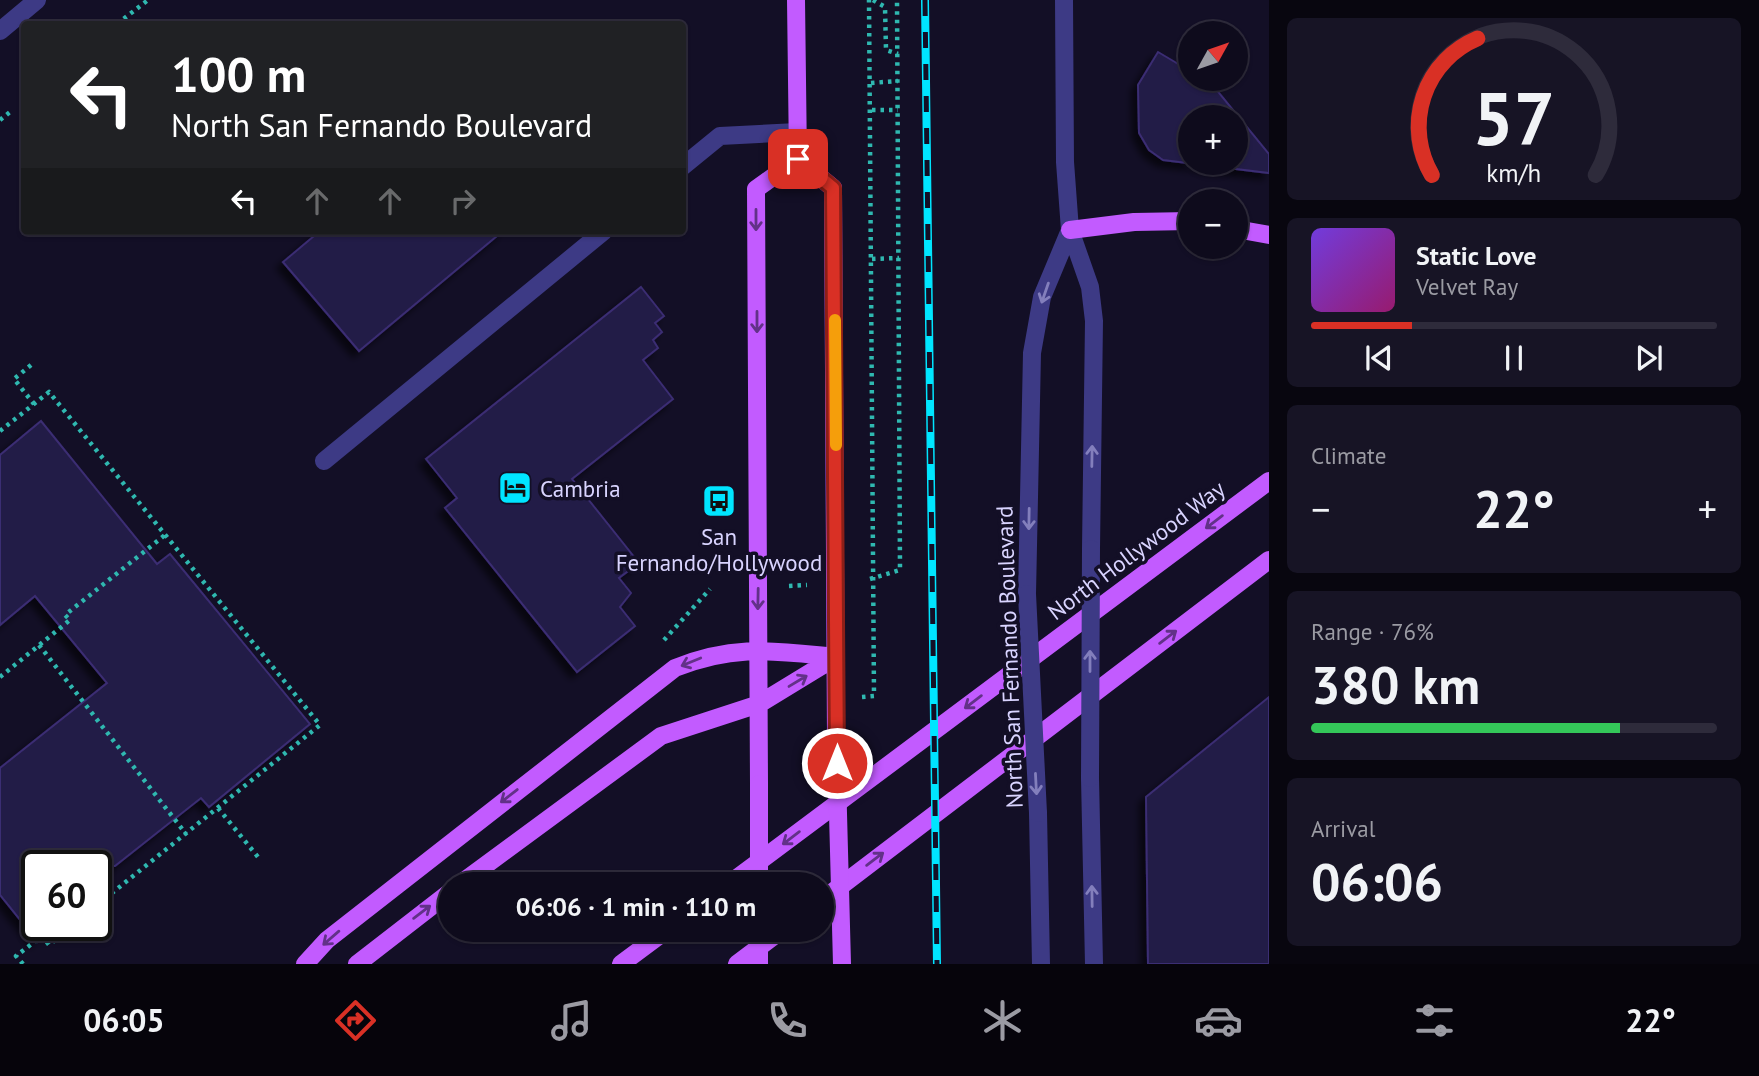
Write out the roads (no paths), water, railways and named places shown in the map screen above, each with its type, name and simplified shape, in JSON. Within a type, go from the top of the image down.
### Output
[{"type":"main road","points":[[796,0],[798,159],[833,188],[836,738],[842,964]]},
{"type":"main road","points":[[759,872],[756,189],[798,159]]},
{"type":"main road","points":[[1070,230],[1134,222],[1178,221]]},
{"type":"main road","points":[[1248,231],[1269,234]]},
{"type":"main road","name":"North Hollywood Way","points":[[745,872],[1269,481]]},
{"type":"main road","points":[[834,891],[1269,560]]},
{"type":"main road","points":[[305,964],[327,940],[675,668],[709,655],[758,649],[836,657]]},
{"type":"main road","points":[[476,872],[661,736],[759,704],[836,657]]},
{"type":"main road","points":[[357,964],[438,901]]},
{"type":"main road","points":[[621,964],[651,942]]},
{"type":"main road","points":[[759,942],[760,964]]},
{"type":"main road","points":[[737,964],[766,942]]},
{"type":"street","points":[[0,31],[37,0]]},
{"type":"street","name":"North San Fernando Boulevard","points":[[1064,0],[1065,162],[1070,230],[1090,287],[1094,321],[1090,778],[1094,964]]},
{"type":"street","points":[[686,164],[720,136],[797,132]]},
{"type":"street","name":"North San Fernando Boulevard","points":[[1041,964],[1038,813],[1027,594],[1032,353],[1042,297],[1070,230]]},
{"type":"street","points":[[324,461],[599,235]]},
{"type":"railway","points":[[925,0],[937,964]]},
{"type":"place","name":"Cambria","points":[[515,488]]},
{"type":"place","name":"San Fernando/Hollywood","points":[[719,501]]}]
